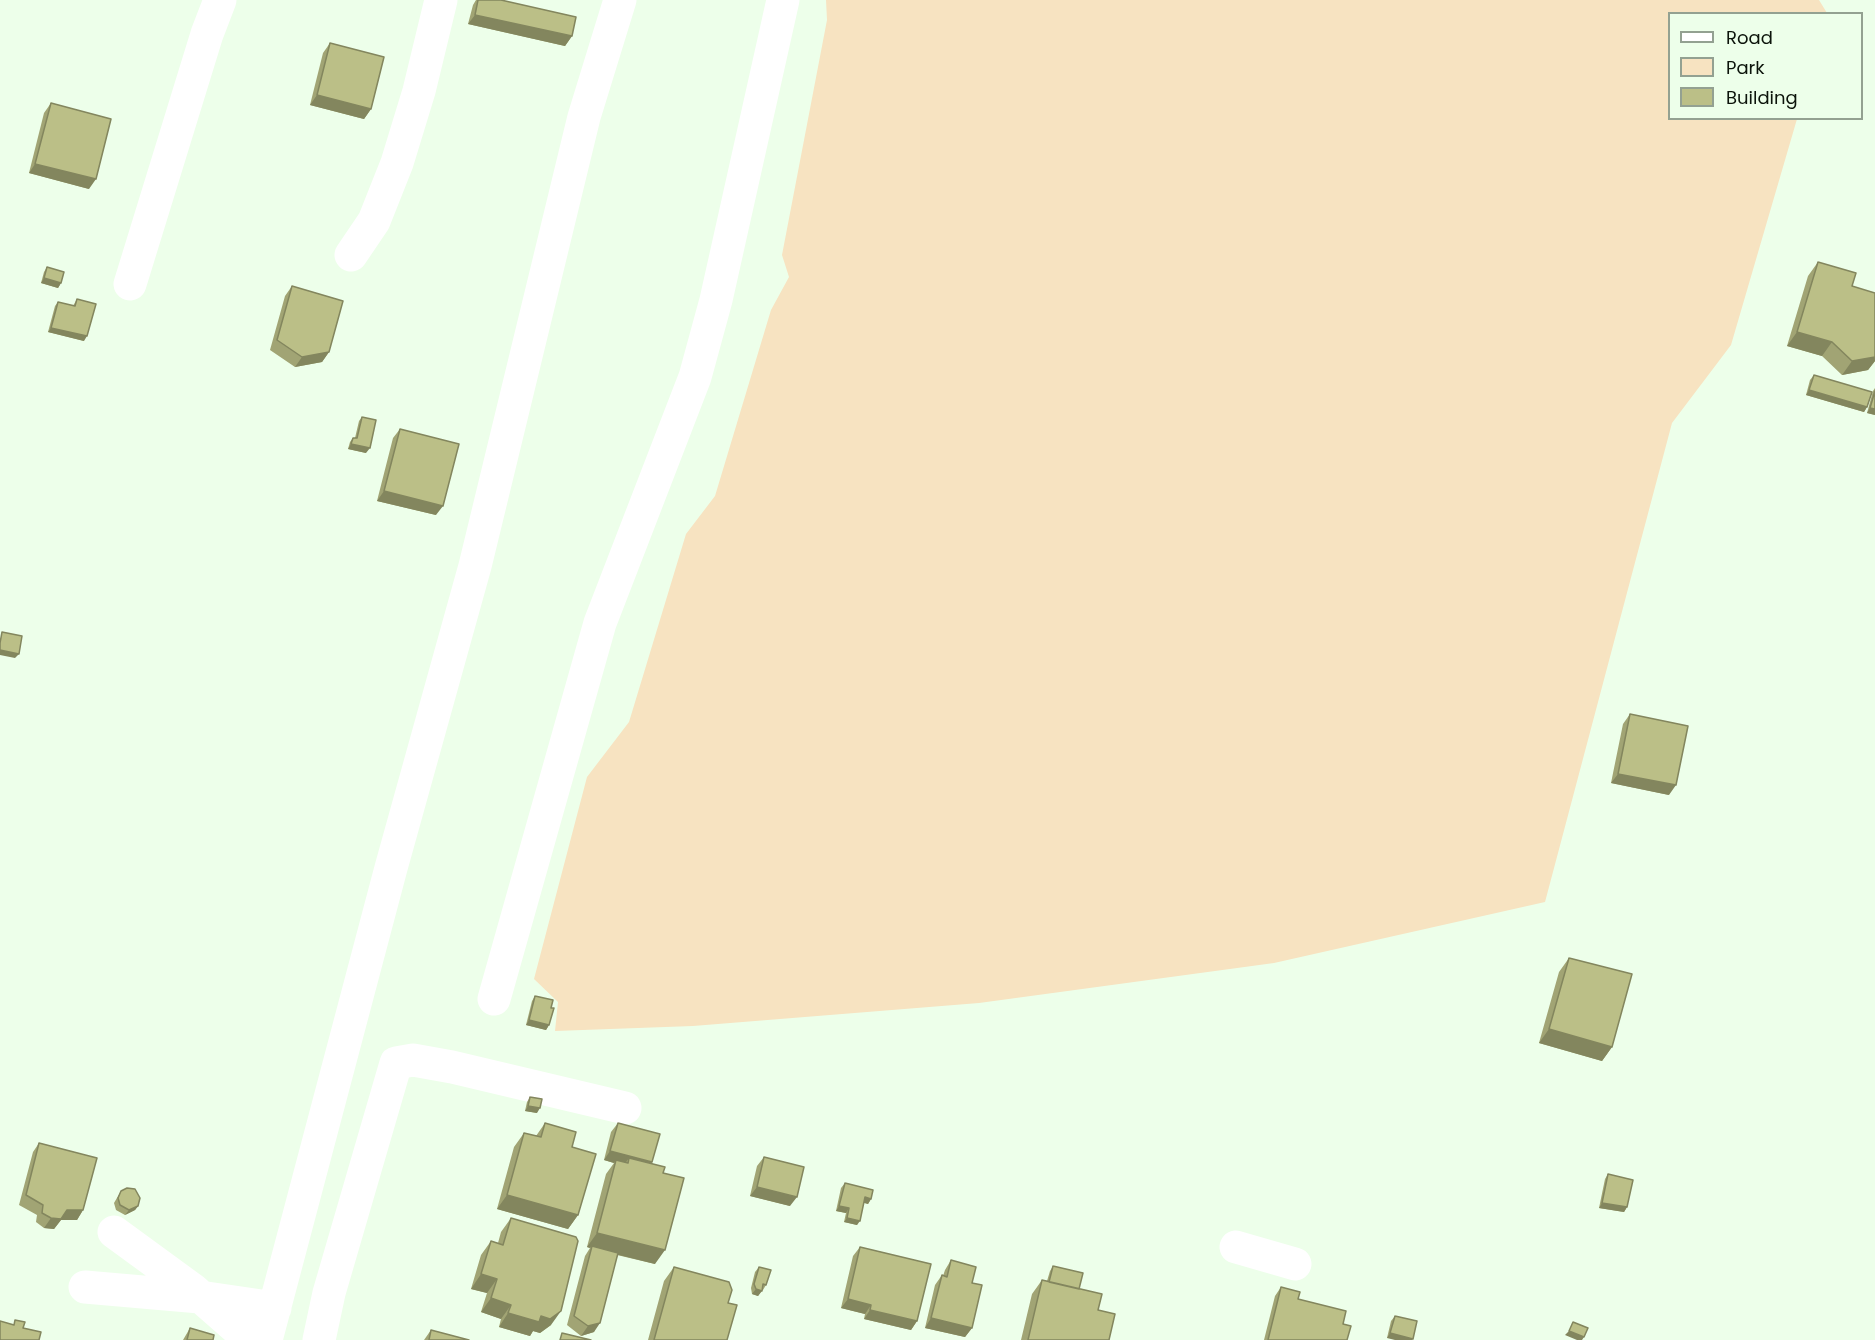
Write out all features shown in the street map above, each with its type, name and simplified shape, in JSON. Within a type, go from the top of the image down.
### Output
[{"type":"street","points":[[129,284],[207,34],[220,0]]},
{"type":"street","points":[[351,255],[374,221],[397,163],[419,91],[441,0]]},
{"type":"street","points":[[266,1340],[391,868],[475,567],[584,117],[620,0]]},
{"type":"street","points":[[495,999],[600,622],[695,377],[719,289],[783,0]]},
{"type":"street","points":[[319,1340],[329,1293],[396,1063],[413,1060],[452,1067],[625,1108]]},
{"type":"street","points":[[114,1232],[200,1297],[250,1340]]},
{"type":"street","points":[[1236,1247],[1295,1264]]},
{"type":"street","points":[[85,1287],[200,1297],[275,1308]]},
{"type":"green space","points":[[826,0],[1819,0],[1826,12],[1668,12],[1668,120],[1797,120],[1731,345],[1672,423],[1545,902],[1274,963],[979,1003],[693,1026],[555,1031],[558,1002],[534,979],[587,777],[629,722],[686,534],[715,496],[771,310],[789,277],[782,255],[827,20]]},
{"type":"building","points":[[478,0],[501,0],[576,17],[572,36],[475,15]]},
{"type":"building","points":[[330,43],[384,57],[371,109],[317,95]]},
{"type":"building","points":[[51,103],[111,119],[96,179],[35,164]]},
{"type":"building","points":[[1818,262],[1856,273],[1852,286],[1875,293],[1875,357],[1852,361],[1832,342],[1797,332]]},
{"type":"building","points":[[47,267],[64,272],[61,283],[44,278]]},
{"type":"building","points":[[292,286],[343,301],[329,352],[302,357],[277,340]]},
{"type":"building","points":[[77,299],[96,304],[87,336],[51,328],[58,302],[75,306]]},
{"type":"building","points":[[1814,375],[1872,392],[1867,407],[1809,390]]},
{"type":"building","points":[[1875,391],[1875,409],[1870,408]]},
{"type":"building","points":[[362,417],[376,420],[370,448],[351,444],[353,438],[357,438]]},
{"type":"building","points":[[400,429],[459,444],[443,506],[384,491]]},
{"type":"building","points":[[2,632],[22,636],[19,654],[0,650]]},
{"type":"building","points":[[1630,714],[1688,726],[1676,785],[1618,774]]},
{"type":"building","points":[[1569,958],[1632,974],[1612,1047],[1549,1029]]},
{"type":"building","points":[[535,996],[553,1000],[551,1008],[554,1008],[549,1025],[529,1020]]},
{"type":"building","points":[[530,1097],[542,1099],[540,1108],[528,1106]]},
{"type":"building","points":[[545,1123],[576,1132],[572,1147],[596,1154],[578,1215],[507,1195],[524,1133],[541,1137]]},
{"type":"building","points":[[618,1123],[660,1134],[652,1162],[610,1151]]},
{"type":"building","points":[[39,1143],[97,1158],[83,1210],[67,1210],[61,1219],[51,1218],[42,1213],[43,1205],[26,1195]]},
{"type":"building","points":[[764,1157],[804,1167],[797,1197],[757,1187]]},
{"type":"building","points":[[629,1158],[665,1167],[663,1173],[684,1178],[665,1250],[597,1233],[616,1160],[628,1163]]},
{"type":"building","points":[[1608,1174],[1633,1180],[1627,1207],[1602,1203]]},
{"type":"building","points":[[845,1183],[873,1190],[871,1199],[865,1197],[860,1221],[847,1218],[849,1208],[839,1206]]},
{"type":"building","points":[[127,1188],[135,1189],[140,1198],[138,1206],[129,1210],[120,1205],[118,1198],[121,1191]]},
{"type":"building","points":[[511,1218],[576,1237],[578,1241],[561,1311],[550,1319],[541,1316],[539,1322],[508,1313],[511,1305],[491,1298],[497,1279],[481,1274],[491,1241],[503,1245]]},
{"type":"building","points":[[592,1246],[618,1253],[600,1323],[588,1326],[574,1316]]},
{"type":"building","points":[[860,1247],[931,1264],[917,1321],[870,1310],[871,1305],[848,1299]]},
{"type":"building","points":[[951,1260],[976,1267],[972,1283],[982,1285],[972,1328],[931,1318],[942,1275],[947,1277]]},
{"type":"building","points":[[1053,1266],[1083,1273],[1079,1289],[1049,1282]]},
{"type":"building","points":[[674,1267],[729,1282],[732,1290],[728,1303],[737,1305],[727,1340],[654,1340]]},
{"type":"building","points":[[759,1267],[771,1270],[766,1285],[763,1284],[762,1291],[756,1289],[754,1284]]},
{"type":"building","points":[[1042,1280],[1102,1294],[1098,1310],[1115,1314],[1109,1340],[1028,1340]]},
{"type":"building","points":[[1281,1287],[1300,1292],[1298,1299],[1346,1311],[1343,1324],[1351,1326],[1347,1340],[1268,1340]]},
{"type":"building","points":[[1395,1316],[1417,1321],[1413,1339],[1390,1333]]},
{"type":"building","points":[[15,1320],[25,1322],[23,1328],[41,1332],[39,1340],[0,1340],[0,1321],[14,1325]]},
{"type":"building","points":[[1573,1322],[1588,1328],[1584,1337],[1569,1331]]},
{"type":"building","points":[[190,1328],[214,1335],[213,1340],[187,1340]]},
{"type":"building","points":[[431,1330],[469,1340],[429,1340]]},
{"type":"building","points":[[562,1333],[591,1340],[560,1340]]}]
